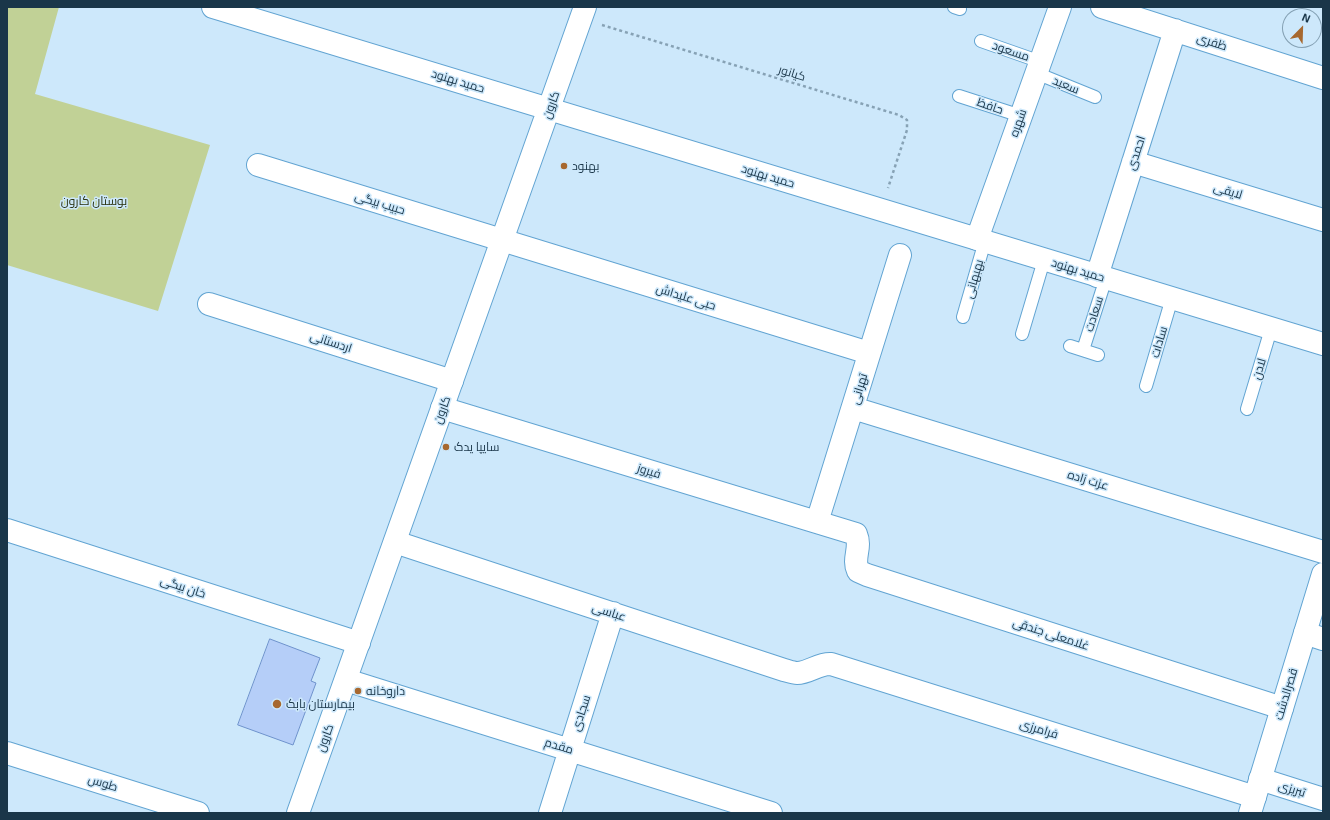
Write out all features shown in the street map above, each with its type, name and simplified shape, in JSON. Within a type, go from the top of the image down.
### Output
[{"type":"street","name":"حمید بهنود","points":[[213,7],[1323,344]]},
{"type":"street","name":"شهره","points":[[981,240],[1021,116],[1060,7]]},
{"type":"street","name":"ظفری","points":[[1102,7],[1323,78]]},
{"type":"street","name":"کارون","points":[[298,813],[583,13]]},
{"type":"street","name":"احمدی","points":[[1102,277],[1133,162],[1175,30]]},
{"type":"street","name":"لایقی","points":[[1133,162],[1323,220]]},
{"type":"street","name":"حبیب بیگی","points":[[258,165],[502,241]]},
{"type":"street","name":"حبی علیداش","points":[[502,241],[869,353]]},
{"type":"street","name":"تهرانی","points":[[818,522],[900,255]]},
{"type":"street","name":"اردستانی","points":[[209,304],[452,381]]},
{"type":"street","name":"فیروز","points":[[442,408],[856,534]]},
{"type":"street","name":"عزت زاده","points":[[853,408],[1323,552]]},
{"type":"street","name":"خان بیگی","points":[[7,530],[359,643]]},
{"type":"street","name":"غلامعلی جندقی","points":[[856,534],[859,541],[855,565],[858,571],[867,575],[1282,708]]},
{"type":"street","name":"عباسی","points":[[395,542],[784,670],[798,673],[824,663]]},
{"type":"street","name":"قصرالدشت","points":[[1255,796],[1282,708],[1314,636],[1323,574]]},
{"type":"street","name":"سجادی","points":[[550,813],[613,613]]},
{"type":"street","name":"فرامرزی","points":[[824,663],[840,666],[1255,796]]},
{"type":"street","name":"مقدم","points":[[346,680],[771,813]]},
{"type":"street","name":"طوس","points":[[7,753],[198,813]]},
{"type":"street","name":"تبریزی","points":[[1255,796],[1323,799]]},
{"type":"lane","name":"مسعود","points":[[981,41],[1038,67]]},
{"type":"lane","name":"سعید","points":[[1038,67],[1095,97]]},
{"type":"lane","name":"حافظ","points":[[959,96],[1021,116]]},
{"type":"lane","name":"بهبهانی","points":[[963,317],[981,240]]},
{"type":"lane","points":[[1022,334],[1044,260]]},
{"type":"lane","name":"سعادت","points":[[1083,350],[1102,277]]},
{"type":"lane","name":"سادات","points":[[1146,386],[1172,298]]},
{"type":"lane","name":"لادن","points":[[1247,409],[1271,329]]},
{"type":"lane","points":[[1070,346],[1098,355]]},
{"type":"path","name":"کیانور","points":[[583,13],[899,116],[906,120],[907,130],[880,210]]},
{"type":"green space","name":"بوستان کارون","points":[[7,7],[59,7],[35,94],[210,145],[158,311],[7,265]]},
{"type":"building","name":"بیمارستان بابک","points":[[270,639],[320,658],[311,681],[316,683],[293,745],[238,725]]},
{"type":"place","name":"بهنود","points":[[564,166]]},
{"type":"place","name":"سایپا یدک","points":[[446,447]]},
{"type":"place","name":"داروخانه","points":[[358,691]]},
{"type":"place","name":"بیمارستان بابک","points":[[277,704]]}]
